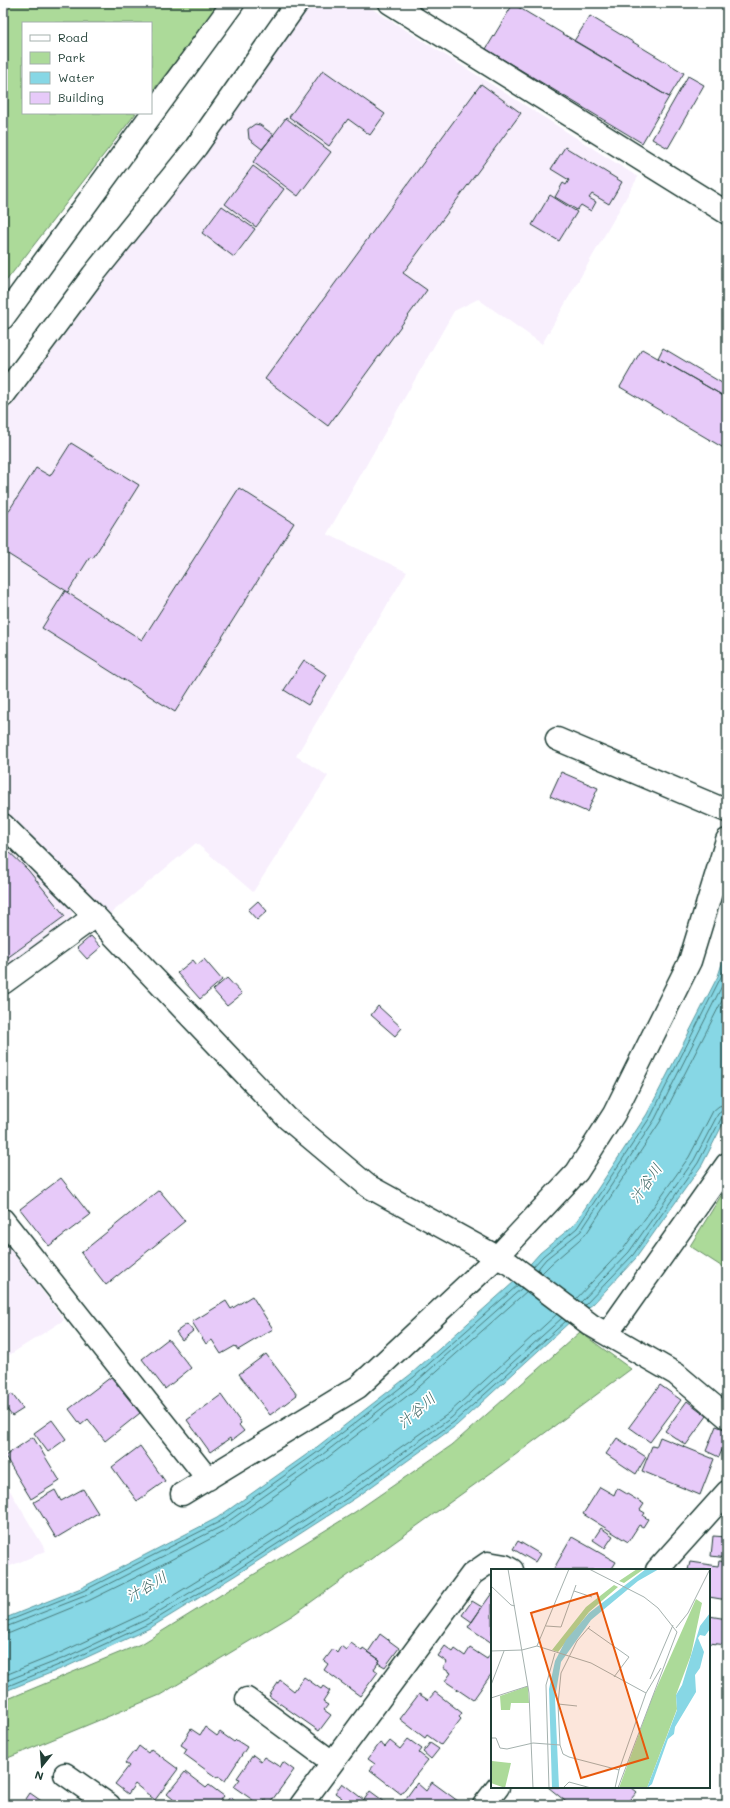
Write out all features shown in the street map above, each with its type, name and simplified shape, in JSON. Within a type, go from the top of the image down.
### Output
[{"type":"street","points":[[152,114],[233,3]]},
{"type":"street","points":[[3,396],[93,275],[196,147],[297,3]]},
{"type":"street","points":[[390,3],[727,213]]},
{"type":"street","points":[[3,318],[152,114]]},
{"type":"street","points":[[557,739],[727,811]]},
{"type":"street","points":[[3,825],[95,916],[287,1118],[368,1186],[504,1260],[599,1330],[676,1374],[727,1417]]},
{"type":"street","points":[[182,1494],[358,1387],[504,1260],[577,1172],[614,1114],[690,961],[727,840]]},
{"type":"street","points":[[3,983],[95,916]]},
{"type":"street","points":[[599,1330],[727,1164]]},
{"type":"street","points":[[3,1220],[208,1479]]},
{"type":"street","points":[[658,1569],[727,1492]]},
{"type":"street","points":[[301,1805],[472,1574],[488,1563],[505,1566],[510,1569]]},
{"type":"street","points":[[247,1699],[332,1762]]},
{"type":"street","points":[[65,1774],[109,1805]]},
{"type":"street","points":[[484,1805],[497,1788]]},
{"type":"shaded area","points":[[312,3],[363,3],[638,177],[542,344],[478,299],[454,311],[327,534],[407,572],[296,756],[328,776],[253,892],[196,843],[110,914],[3,811],[3,417]]},
{"type":"shaded area","points":[[3,844],[73,911],[69,922],[3,970]]},
{"type":"shaded area","points":[[3,1239],[64,1320],[3,1359]]},
{"type":"shaded area","points":[[3,1479],[46,1551],[3,1569]]},
{"type":"green space","points":[[3,3],[221,3],[152,92],[152,22],[22,22],[22,114],[135,114],[3,285]]},
{"type":"green space","points":[[727,1186],[727,1270],[690,1246]]},
{"type":"green space","points":[[580,1332],[631,1369],[495,1470],[293,1615],[160,1695],[3,1760],[3,1701],[143,1643],[355,1512],[452,1445]]},
{"type":"water","name":"汁谷川","points":[[727,948],[727,1116],[702,1165],[636,1258],[593,1304],[573,1319],[457,1425],[357,1497],[236,1575],[150,1628],[68,1666],[3,1692],[3,1619],[81,1588],[217,1518],[313,1450],[411,1374],[515,1281],[540,1253],[574,1225],[647,1114],[718,976]]},
{"type":"building","points":[[513,4],[669,97],[642,143],[486,49]]},
{"type":"building","points":[[590,16],[684,73],[669,97],[574,41]]},
{"type":"building","points":[[323,70],[385,114],[370,135],[348,119],[329,146],[289,117]]},
{"type":"building","points":[[688,76],[704,85],[668,148],[652,139]]},
{"type":"building","points":[[481,84],[521,113],[403,273],[427,290],[328,426],[265,379]]},
{"type":"building","points":[[286,118],[331,152],[298,196],[253,162]]},
{"type":"building","points":[[255,124],[260,125],[274,135],[262,149],[249,139],[248,129]]},
{"type":"building","points":[[565,147],[622,182],[609,204],[592,194],[589,198],[596,202],[591,211],[581,205],[577,210],[555,197],[563,183],[566,185],[569,180],[551,169]]},
{"type":"building","points":[[253,166],[284,189],[256,227],[225,204]]},
{"type":"building","points":[[550,195],[577,212],[559,241],[532,225]]},
{"type":"building","points":[[222,206],[255,229],[234,257],[202,233]]},
{"type":"building","points":[[663,348],[727,386],[727,398],[658,358]]},
{"type":"building","points":[[642,349],[727,398],[727,450],[620,387]]},
{"type":"building","points":[[71,443],[139,485],[93,558],[90,557],[68,592],[3,551],[3,520],[36,468],[50,476]]},
{"type":"building","points":[[239,488],[294,523],[175,712],[42,628],[65,591],[142,640]]},
{"type":"building","points":[[304,660],[327,675],[308,705],[284,690]]},
{"type":"building","points":[[561,772],[598,788],[587,812],[550,796]]},
{"type":"building","points":[[3,846],[28,870],[65,916],[3,961]]},
{"type":"building","points":[[258,901],[267,911],[257,920],[248,910]]},
{"type":"building","points":[[91,936],[101,947],[87,959],[77,948]]},
{"type":"building","points":[[204,959],[222,980],[200,999],[177,973],[193,960],[197,965]]},
{"type":"building","points":[[227,978],[242,994],[227,1006],[213,990]]},
{"type":"building","points":[[378,1006],[402,1028],[395,1036],[371,1015]]},
{"type":"building","points":[[61,1178],[90,1215],[49,1246],[20,1209]]},
{"type":"building","points":[[159,1190],[185,1221],[106,1285],[81,1253]]},
{"type":"building","points":[[252,1296],[273,1329],[238,1350],[235,1346],[221,1354],[212,1340],[206,1344],[192,1322],[226,1301],[231,1309]]},
{"type":"building","points":[[187,1324],[193,1331],[182,1340],[176,1332]]},
{"type":"building","points":[[168,1339],[191,1368],[165,1389],[142,1359]]},
{"type":"building","points":[[266,1354],[297,1395],[270,1415],[239,1374]]},
{"type":"building","points":[[111,1377],[140,1413],[105,1441],[88,1419],[81,1425],[69,1409]]},
{"type":"building","points":[[660,1385],[681,1400],[650,1442],[629,1427]]},
{"type":"building","points":[[12,1394],[23,1409],[12,1416],[3,1404],[3,1400]]},
{"type":"building","points":[[221,1395],[241,1423],[239,1425],[244,1431],[231,1441],[230,1438],[210,1452],[187,1420]]},
{"type":"building","points":[[687,1401],[707,1416],[686,1445],[665,1431]]},
{"type":"building","points":[[52,1420],[66,1439],[48,1452],[34,1433]]},
{"type":"building","points":[[716,1426],[727,1430],[727,1438],[719,1457],[706,1451]]},
{"type":"building","points":[[33,1437],[60,1481],[31,1499],[5,1456]]},
{"type":"building","points":[[660,1437],[714,1459],[700,1495],[642,1471],[652,1446],[656,1447]]},
{"type":"building","points":[[617,1438],[646,1457],[636,1474],[606,1454]]},
{"type":"building","points":[[140,1446],[165,1481],[137,1501],[112,1467]]},
{"type":"building","points":[[600,1487],[614,1495],[617,1488],[644,1504],[640,1510],[645,1513],[643,1516],[648,1519],[643,1527],[639,1525],[628,1542],[583,1514]]},
{"type":"building","points":[[83,1489],[98,1513],[56,1538],[34,1502],[55,1490],[61,1501]]},
{"type":"building","points":[[601,1528],[613,1536],[605,1548],[593,1540]]},
{"type":"building","points":[[713,1536],[727,1537],[727,1558],[711,1556]]},
{"type":"building","points":[[572,1537],[616,1562],[612,1569],[554,1569]]},
{"type":"building","points":[[518,1541],[540,1554],[535,1562],[513,1549]]},
{"type":"building","points":[[719,1561],[727,1562],[727,1600],[710,1597],[710,1569],[688,1569],[690,1562],[718,1566]]},
{"type":"building","points":[[491,1594],[491,1642],[468,1627]]},
{"type":"building","points":[[472,1601],[482,1607],[472,1622],[462,1615]]},
{"type":"building","points":[[710,1616],[727,1619],[727,1645],[710,1643]]},
{"type":"building","points":[[380,1634],[399,1648],[385,1667],[378,1663],[380,1660],[368,1652]]},
{"type":"building","points":[[351,1643],[362,1651],[363,1648],[380,1660],[374,1669],[378,1672],[360,1696],[324,1670],[328,1664],[324,1661],[333,1649],[337,1653],[341,1646],[346,1650]]},
{"type":"building","points":[[445,1646],[453,1652],[455,1649],[465,1656],[470,1648],[487,1659],[491,1653],[491,1674],[473,1700],[445,1681],[451,1673],[443,1668],[447,1662],[438,1656]]},
{"type":"building","points":[[304,1677],[321,1689],[323,1686],[330,1691],[323,1702],[328,1705],[324,1710],[331,1715],[319,1731],[269,1696],[280,1680],[294,1691]]},
{"type":"building","points":[[435,1692],[462,1713],[459,1717],[461,1719],[441,1745],[427,1735],[425,1738],[400,1719],[419,1694],[428,1700]]},
{"type":"building","points":[[205,1727],[217,1736],[220,1732],[234,1742],[236,1740],[247,1747],[225,1781],[218,1776],[217,1778],[184,1754],[187,1749],[181,1745],[191,1729],[200,1735]]},
{"type":"building","points":[[408,1739],[422,1749],[419,1753],[428,1760],[401,1794],[370,1770],[375,1764],[368,1759],[380,1743],[385,1747],[390,1741],[400,1749]]},
{"type":"building","points":[[430,1743],[439,1749],[431,1759],[423,1752]]},
{"type":"building","points":[[139,1746],[148,1753],[151,1749],[178,1769],[155,1800],[135,1784],[128,1794],[115,1784],[129,1766],[125,1763]]},
{"type":"building","points":[[253,1755],[261,1761],[264,1757],[280,1767],[283,1762],[294,1770],[270,1803],[265,1800],[260,1805],[234,1787],[240,1779],[237,1778]]},
{"type":"building","points":[[185,1772],[206,1788],[209,1785],[224,1796],[217,1805],[175,1805],[172,1802],[174,1800],[167,1794]]},
{"type":"building","points":[[432,1782],[462,1804],[401,1805],[417,1783],[426,1791]]},
{"type":"building","points":[[342,1783],[364,1800],[370,1791],[385,1802],[383,1805],[337,1805],[342,1798],[335,1793]]},
{"type":"building","points":[[549,1788],[632,1788],[637,1792],[626,1805],[570,1805]]},
{"type":"building","points":[[30,1793],[47,1805],[22,1805]]},
{"type":"building","points":[[230,1797],[239,1805],[224,1805]]},
{"type":"building","points":[[8,1800],[14,1805],[5,1805]]}]
